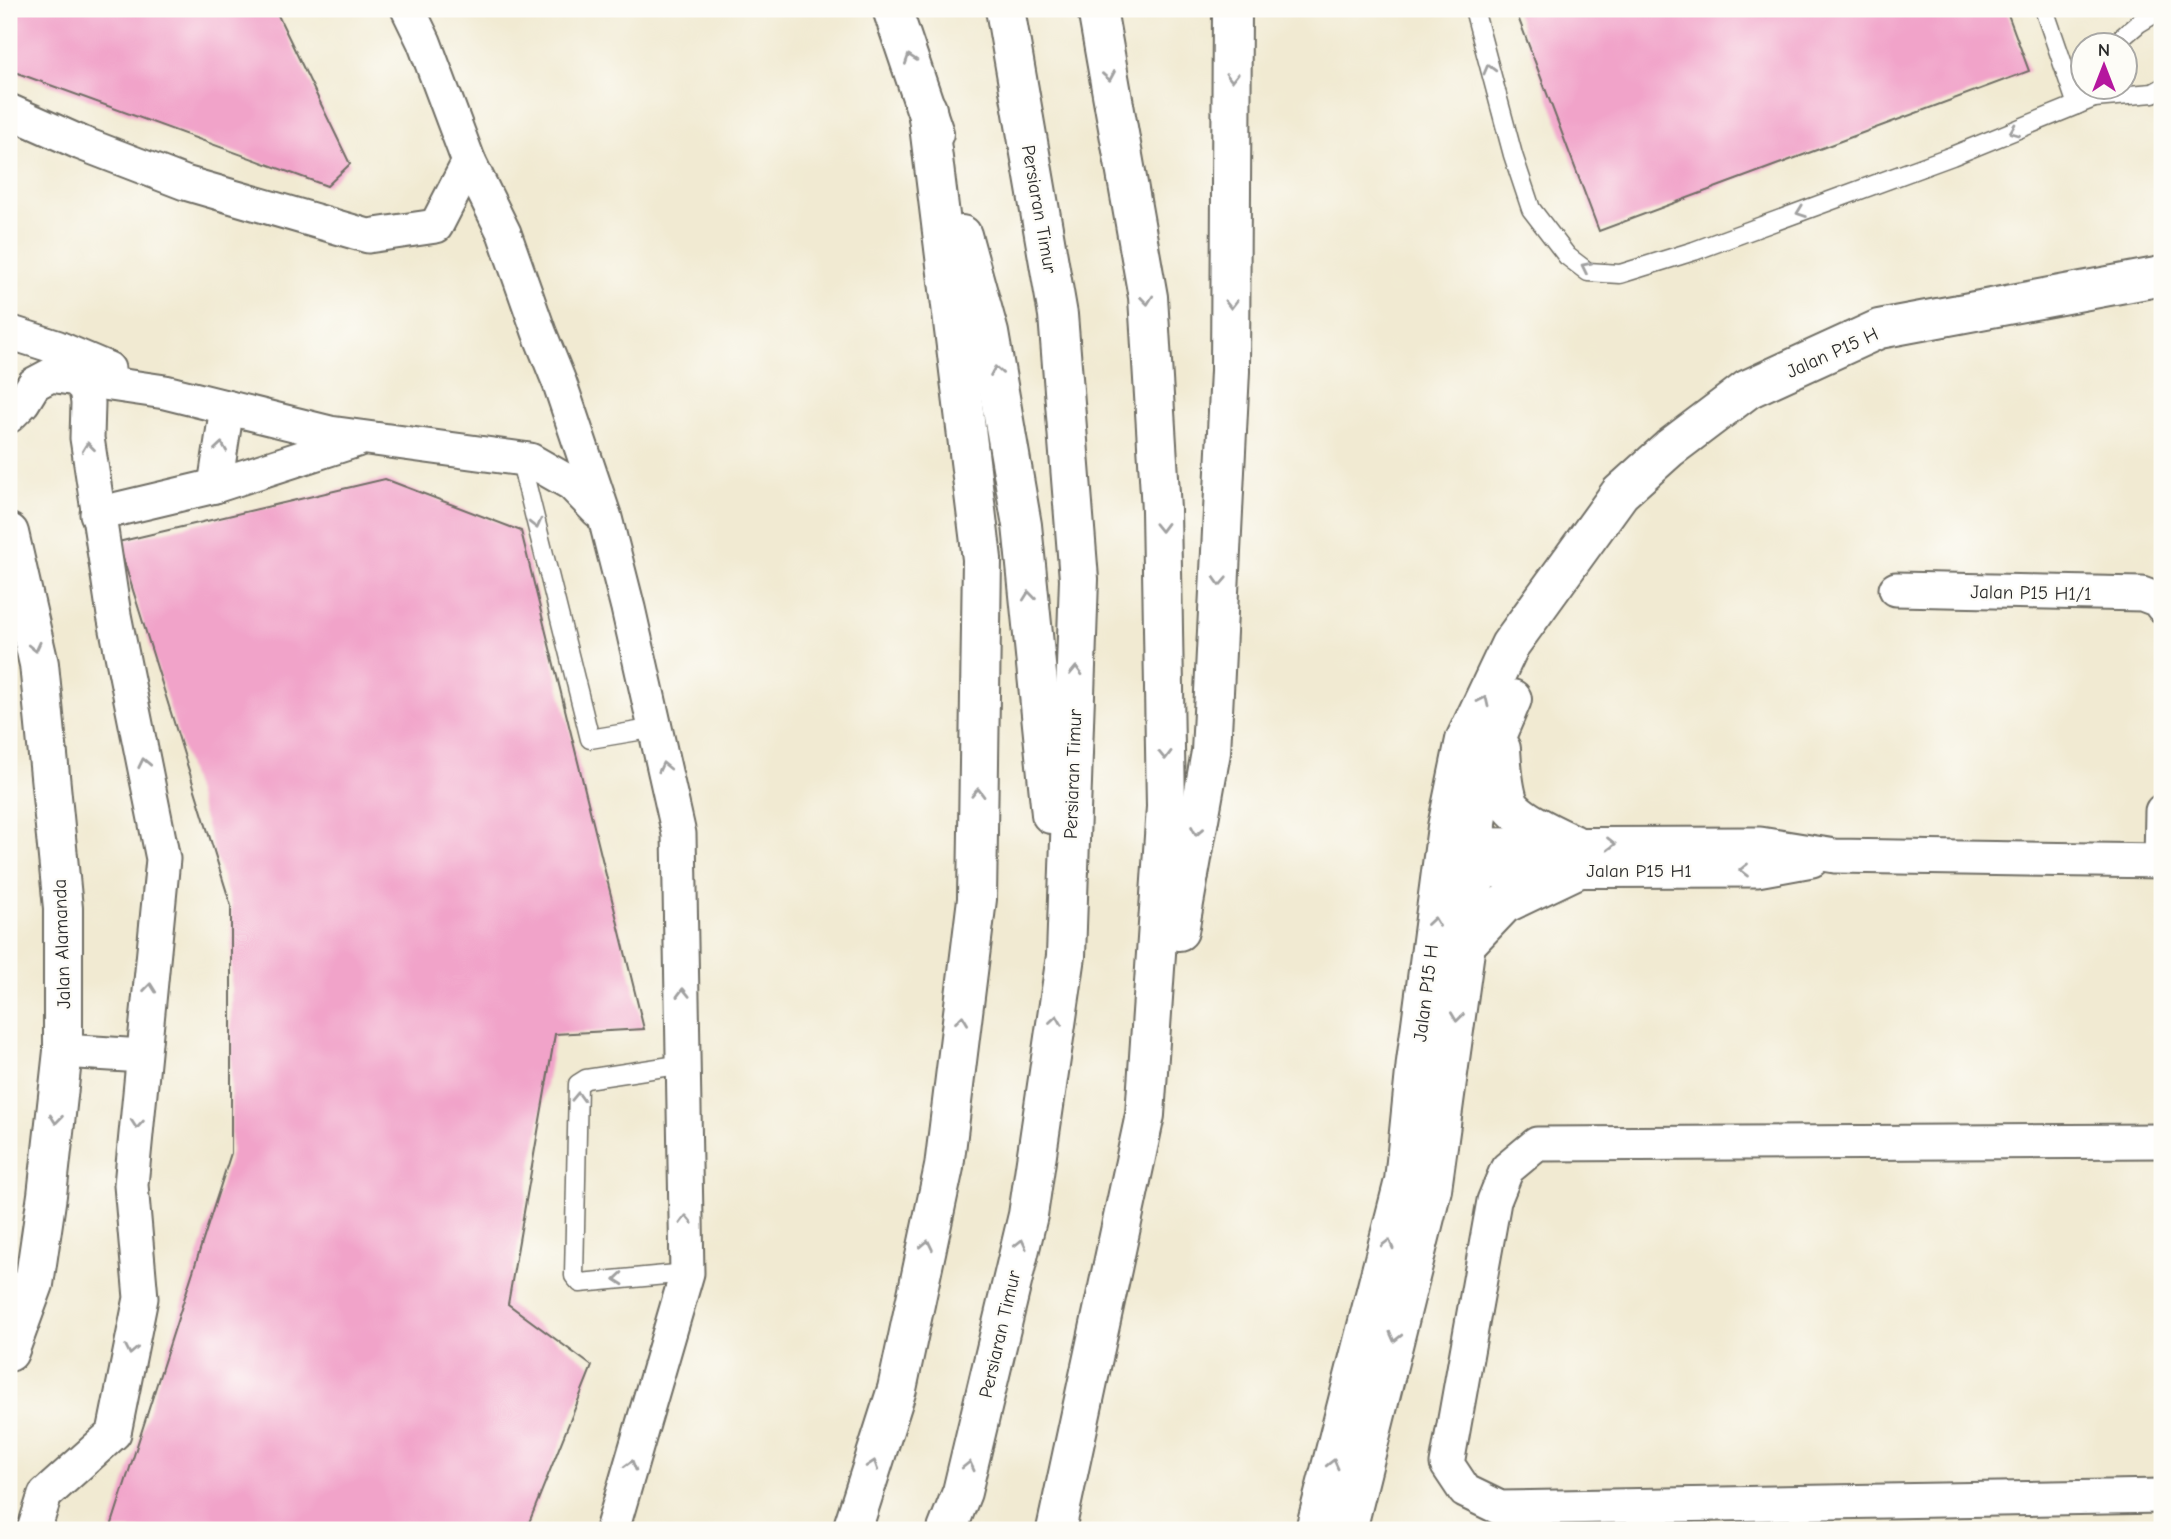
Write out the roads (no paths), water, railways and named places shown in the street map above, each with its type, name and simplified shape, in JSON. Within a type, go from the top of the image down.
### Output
[{"type":"main road","points":[[892,9],[928,109],[989,333],[1022,525],[1066,957]]},
{"type":"main road","name":"Persiaran Timur","points":[[947,1530],[962,1492],[1028,1215],[1066,957],[1079,579],[1058,315],[1005,9]]},
{"type":"main road","points":[[1097,9],[1148,297],[1161,510],[1166,807],[1145,1115]]},
{"type":"main road","points":[[1056,1530],[1145,1115],[1211,752],[1230,371],[1232,9]]},
{"type":"main road","points":[[852,1530],[897,1389],[944,1167],[976,899],[982,559],[928,109]]},
{"type":"main road","name":"Jalan P15 H","points":[[1347,1530],[1432,1189],[1466,944],[1460,858],[1465,740],[1510,645],[1620,493],[1670,448],[1748,389],[1879,330],[2162,276]]},
{"type":"main road","name":"Jalan P15 H","points":[[1315,1530],[1404,1181],[1416,1062],[1460,858],[1477,822],[1489,754],[1524,669],[1620,493]]},
{"type":"main road","name":"Jalan Alamanda","points":[[9,533],[39,664],[63,908],[63,1051],[47,1195],[21,1282],[9,1352]]},
{"type":"main road","points":[[1466,944],[1504,904],[1574,857],[1510,806],[1502,771],[1499,730]]},
{"type":"street","points":[[408,9],[424,42],[469,162],[504,233],[560,384],[604,518],[628,608],[679,834],[687,1273],[612,1530]]},
{"type":"street","points":[[9,111],[81,143],[185,183],[368,236],[436,226],[469,162]]},
{"type":"street","points":[[9,332],[165,393]]},
{"type":"street","points":[[9,416],[23,402],[34,384],[51,375],[165,393],[330,433],[525,459],[572,484],[604,518]]},
{"type":"street","points":[[34,1530],[45,1495],[114,1433],[141,1298],[131,1185],[163,859],[114,615],[97,514],[86,438],[86,388],[76,379]]},
{"type":"street","points":[[525,459],[546,448],[556,438],[561,413],[560,384]]},
{"type":"street","points":[[215,486],[227,407]]},
{"type":"street","points":[[97,514],[215,486],[364,438]]},
{"type":"street","name":"Jalan P15 H1/1","points":[[1896,589],[2142,594],[2158,600],[2162,606]]},
{"type":"street","points":[[2162,811],[2162,861]]},
{"type":"street","name":"Jalan P15 H1","points":[[1460,858],[1574,857],[1757,870],[1835,856],[2162,861]]},
{"type":"street","points":[[63,1051],[143,1056]]},
{"type":"street","points":[[2162,1141],[1536,1144],[1507,1169],[1494,1201],[1447,1464],[1465,1491],[1500,1508],[2162,1496]]},
{"type":"lane","points":[[1474,9],[1513,155],[1531,209],[1567,256],[1588,272],[1620,274],[1694,251],[1952,156],[2077,102]]},
{"type":"lane","points":[[2044,9],[2070,60]]},
{"type":"lane","points":[[2128,32],[2162,9]]},
{"type":"lane","points":[[2140,94],[2153,93],[2162,88]]},
{"type":"lane","points":[[525,459],[590,739],[656,728]]},
{"type":"lane","points":[[684,1064],[586,1079],[578,1084],[573,1276],[580,1283],[687,1273]]}]
